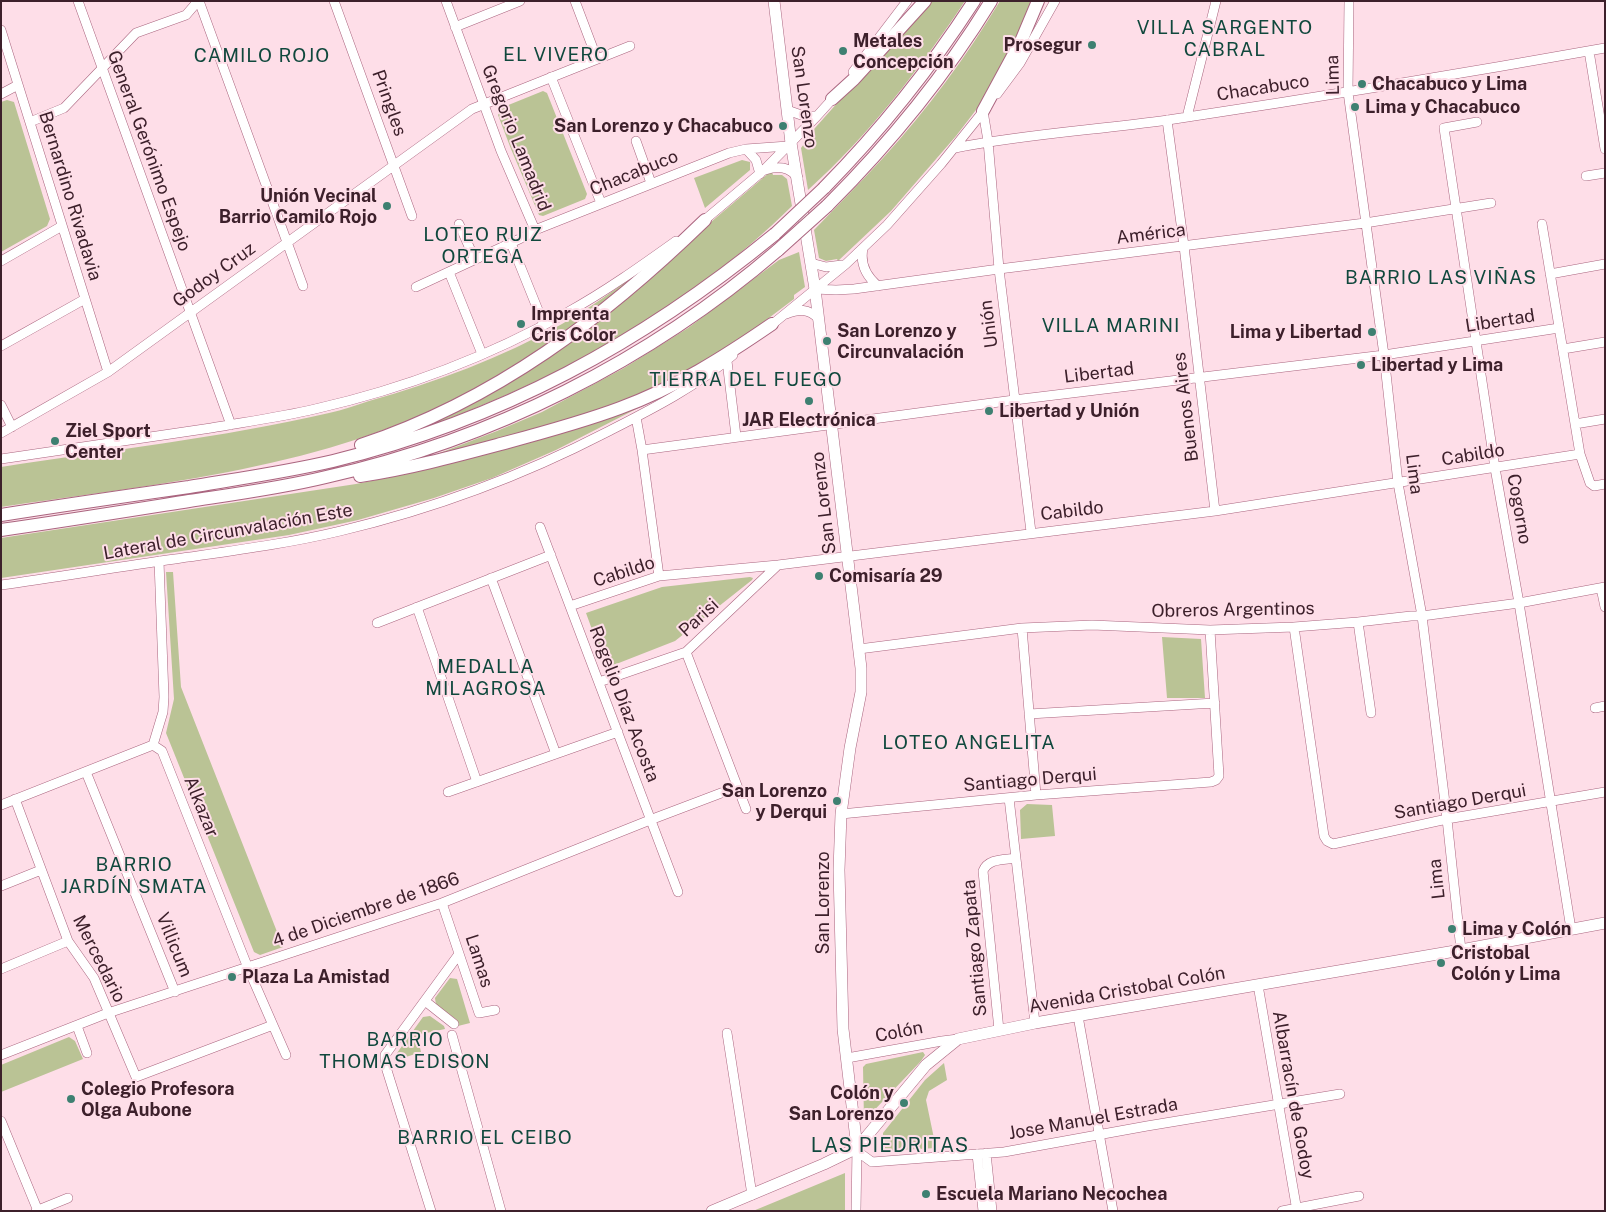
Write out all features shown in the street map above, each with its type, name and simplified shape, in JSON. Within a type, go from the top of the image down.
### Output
[{"type":"highway","points":[[832,99],[854,79],[925,1]]},
{"type":"highway","points":[[1,514],[258,476],[324,463],[378,449],[460,422],[522,396],[597,358],[662,319],[718,279],[775,234],[824,188],[906,97],[944,46],[974,1]]},
{"type":"highway","points":[[274,488],[333,476],[412,454],[474,432],[532,408],[581,384],[656,340],[711,302],[778,250],[827,206],[872,160],[909,116],[956,54],[991,1]]},
{"type":"highway","points":[[983,111],[1022,39],[1038,1]]},
{"type":"highway","points":[[258,476],[375,440],[434,417],[491,388],[541,356],[588,322],[668,256],[705,220]]},
{"type":"highway","points":[[1,530],[381,473],[437,461],[599,416],[651,395],[697,373],[772,324]]},
{"type":"main road","name":"San Lorenzo","points":[[774,1],[788,110],[790,145],[798,178],[819,319],[862,668],[861,692],[850,748],[841,814],[839,870],[842,1029],[857,1148]]},
{"type":"main road","name":"Avenida Cristobal Colón","points":[[712,1211],[824,1164],[857,1148],[926,1065],[958,1039],[1035,1023],[1461,950],[1605,923]]},
{"type":"street","name":"General Gerónimo Espejo","points":[[78,1],[231,425]]},
{"type":"street","points":[[30,122],[64,108],[136,33],[186,15],[199,1],[303,286]]},
{"type":"street","name":"Pringles","points":[[334,1],[412,216]]},
{"type":"street","name":"Gregorio Lamadrid","points":[[446,1],[500,151],[535,230]]},
{"type":"street","points":[[455,27],[520,1]]},
{"type":"street","points":[[574,1],[598,59]]},
{"type":"street","points":[[1,459],[231,425],[315,410],[410,382],[482,354],[544,325],[617,282],[705,220],[762,172],[818,116],[907,1]]},
{"type":"street","name":"Lateral de Circunvalación Este","points":[[1,585],[329,533],[440,503],[505,479],[586,443],[636,417],[727,361],[863,248],[911,199],[955,148],[1020,63],[1055,1]]},
{"type":"street","points":[[1187,117],[1216,1]]},
{"type":"street","name":"Lima","points":[[1349,1],[1348,92],[1384,355],[1398,483],[1422,616],[1461,950]]},
{"type":"street","name":"Bernardino Rivadavia","points":[[1,30],[108,372]]},
{"type":"street","name":"Godoy Cruz","points":[[1,433],[108,372],[472,109],[630,46]]},
{"type":"street","name":"Chacabuco","points":[[955,148],[988,141],[1187,117],[1348,92],[1605,48]]},
{"type":"street","points":[[1589,51],[1605,149]]},
{"type":"street","points":[[551,77],[601,203]]},
{"type":"street","points":[[1,94],[18,85]]},
{"type":"street","points":[[788,110],[804,116],[818,116]]},
{"type":"street","name":"Unión","points":[[983,111],[988,141],[999,269],[1031,532]]},
{"type":"street","name":"Buenos Aires","points":[[1167,120],[1184,246],[1215,511]]},
{"type":"street","name":"Cogorno","points":[[1477,122],[1444,128],[1495,468],[1519,604],[1571,929]]},
{"type":"street","points":[[636,141],[651,183]]},
{"type":"street","name":"Chacabuco","points":[[416,287],[528,236],[535,230],[729,153],[746,149],[790,145]]},
{"type":"street","points":[[746,149],[756,160],[762,172]]},
{"type":"street","points":[[762,172],[776,167],[786,168],[798,178]]},
{"type":"street","points":[[1586,176],[1605,173]]},
{"type":"street","name":"América","points":[[815,289],[836,290],[878,286],[1366,223],[1491,203]]},
{"type":"street","points":[[459,224],[475,260]]},
{"type":"street","points":[[1542,224],[1580,454],[1590,483],[1594,486],[1605,484]]},
{"type":"street","points":[[1,261],[62,226]]},
{"type":"street","points":[[511,243],[544,325]]},
{"type":"street","points":[[863,248],[862,257],[867,274],[878,286]]},
{"type":"street","points":[[811,263],[830,268],[846,264]]},
{"type":"street","points":[[1550,274],[1605,264]]},
{"type":"street","points":[[449,272],[482,354]]},
{"type":"street","points":[[1,346],[85,298]]},
{"type":"street","points":[[785,314],[804,310],[812,313],[819,319]]},
{"type":"street","name":"Libertad","points":[[642,450],[736,436],[832,426],[1014,400],[1384,355],[1559,328]]},
{"type":"street","points":[[1563,350],[1605,342]]},
{"type":"street","points":[[727,361],[736,436]]},
{"type":"street","points":[[1,405],[12,427]]},
{"type":"street","points":[[636,417],[659,576]]},
{"type":"street","points":[[1576,424],[1605,419]]},
{"type":"street","name":"Cabildo","points":[[570,606],[659,576],[848,556],[1031,532],[1215,511],[1580,454]]},
{"type":"street","name":"Rogelio Díaz Acosta","points":[[540,526],[678,892]]},
{"type":"street","points":[[377,623],[551,555]]},
{"type":"street","points":[[1,805],[153,745],[163,712],[164,698],[159,561]]},
{"type":"street","name":"Parisi","points":[[599,682],[686,652],[778,564]]},
{"type":"street","points":[[491,578],[556,754]]},
{"type":"street","points":[[1603,587],[1605,606]]},
{"type":"street","name":"Obreros Argentinos","points":[[859,649],[1022,628],[1092,625],[1210,630],[1294,627],[1358,622],[1519,604],[1603,587]]},
{"type":"street","points":[[417,607],[477,782]]},
{"type":"street","points":[[1358,622],[1371,713]]},
{"type":"street","name":"Santiago Derqui","points":[[1294,627],[1324,836],[1333,844],[1447,819],[1605,792]]},
{"type":"street","points":[[1022,628],[1036,795]]},
{"type":"street","points":[[1029,714],[1215,703],[1210,630]]},
{"type":"street","points":[[686,652],[746,809]]},
{"type":"street","name":"Santiago Derqui","points":[[841,814],[1036,795],[1211,782],[1216,780],[1218,776],[1215,703]]},
{"type":"street","points":[[448,792],[618,732]]},
{"type":"street","name":"Alkazar","points":[[153,745],[162,751],[248,968],[286,1055]]},
{"type":"street","name":"Villicum","points":[[86,772],[175,992]]},
{"type":"street","name":"4 de Diciembre de 1866","points":[[1,1055],[108,1012],[175,992],[442,903],[737,787]]},
{"type":"street","points":[[1009,798],[1035,1023]]},
{"type":"street","name":"Mercedario","points":[[15,800],[68,941],[94,978],[136,1077],[273,1025]]},
{"type":"street","name":"Santiago Zapata","points":[[999,1030],[983,870],[985,865],[991,862],[1016,858]]},
{"type":"street","points":[[1,886],[41,870]]},
{"type":"street","name":"Lamas","points":[[442,903],[479,1013],[496,1010]]},
{"type":"street","points":[[1,969],[68,941]]},
{"type":"street","points":[[431,1211],[385,1064],[385,1054],[459,954]]},
{"type":"street","name":"Albarracín de Godoy","points":[[1258,985],[1297,1209]]},
{"type":"street","points":[[425,1001],[454,1024]]},
{"type":"street","points":[[1078,1016],[1114,1211]]},
{"type":"street","points":[[77,1026],[87,1053]]},
{"type":"street","points":[[727,1033],[752,1194]]},
{"type":"street","points":[[452,1034],[501,1211]]},
{"type":"street","name":"Colón","points":[[847,1058],[942,1040],[958,1039]]},
{"type":"street","name":"Jose Manuel Estrada","points":[[857,1148],[861,1154],[872,1162],[1004,1152],[1340,1094]]},
{"type":"street","points":[[1,1121],[5,1139],[37,1211],[68,1198]]},
{"type":"street","name":"San Lorenzo","points":[[856,1211],[857,1148]]},
{"type":"street","points":[[982,1153],[982,1211]]},
{"type":"street","points":[[982,1153],[992,1211]]},
{"type":"street","points":[[1282,1211],[1359,1196]]},
{"type":"green space","points":[[928,1],[965,1],[930,52],[892,101],[852,147],[808,190],[801,148],[807,137]]},
{"type":"green space","points":[[1000,1],[1035,1],[1027,22],[979,106],[956,136],[891,211],[838,261],[837,259],[826,261],[819,258],[814,230],[875,167],[915,121],[960,63]]},
{"type":"green space","points":[[543,91],[547,93],[587,194],[585,199],[543,216],[539,215],[498,115],[501,108]]},
{"type":"green space","points":[[7,100],[14,102],[50,219],[47,226],[1,252],[1,102]]},
{"type":"green space","points":[[742,160],[750,162],[750,170],[705,208],[694,178]]},
{"type":"green space","points":[[770,172],[773,175],[782,175],[787,179],[792,206],[751,244],[707,279],[660,312],[611,342],[560,369],[509,394],[457,416],[405,434],[594,321]]},
{"type":"green space","points":[[670,249],[591,313],[550,343],[490,382],[416,417],[359,439],[301,456],[242,469],[122,490],[1,507],[1,467],[207,437],[288,422],[344,409],[419,386],[468,368],[516,348],[576,316]]},
{"type":"green space","points":[[799,252],[805,287],[794,295],[794,299],[713,360],[613,408],[432,456],[542,412],[624,368],[688,328],[779,260]]},
{"type":"green space","points":[[642,406],[556,450],[492,478],[434,498],[358,520],[289,535],[1,578],[1,538],[356,484],[411,473],[599,422]]},
{"type":"green space","points":[[166,572],[173,572],[181,687],[283,947],[260,955],[254,952],[166,733],[174,699]]},
{"type":"green space","points":[[753,578],[752,580],[675,641],[606,668],[586,613],[662,587]]},
{"type":"green space","points":[[1162,637],[1201,639],[1205,698],[1167,698]]},
{"type":"green space","points":[[1027,804],[1052,805],[1055,836],[1021,839],[1020,810]]},
{"type":"green space","points":[[450,978],[457,979],[470,1023],[458,1026],[457,1020],[436,1005],[435,998]]},
{"type":"green space","points":[[430,1016],[444,1026],[445,1029],[417,1035],[421,1052],[394,1061],[397,1053],[423,1017]]},
{"type":"green space","points":[[69,1037],[75,1041],[83,1059],[1,1092],[1,1065]]},
{"type":"green space","points":[[923,1052],[925,1055],[921,1061],[864,1121],[863,1067],[866,1064]]},
{"type":"green space","points":[[944,1063],[947,1080],[929,1091],[926,1100],[936,1148],[883,1151],[883,1133],[925,1080]]},
{"type":"green space","points":[[845,1173],[845,1211],[753,1211]]},
{"type":"place","name":"Prosegur","points":[[1092,45]]},
{"type":"place","name":"Metales Concepción","points":[[843,51]]},
{"type":"place","name":"Chacabuco y Lima","points":[[1362,84]]},
{"type":"place","name":"Lima y Chacabuco","points":[[1355,107]]},
{"type":"place","name":"San Lorenzo y Chacabuco","points":[[783,126]]},
{"type":"place","name":"Unión Vecinal Barrio Camilo Rojo","points":[[387,206]]},
{"type":"place","name":"Imprenta Cris Color","points":[[521,324]]},
{"type":"place","name":"Lima y Libertad","points":[[1372,332]]},
{"type":"place","name":"San Lorenzo y Circunvalación","points":[[827,341]]},
{"type":"place","name":"Libertad y Lima","points":[[1361,365]]},
{"type":"place","name":"JAR Electrónica","points":[[809,401]]},
{"type":"place","name":"Libertad y Unión","points":[[989,411]]},
{"type":"place","name":"Ziel Sport Center","points":[[55,441]]},
{"type":"place","name":"Comisaría 29","points":[[819,576]]},
{"type":"place","name":"San Lorenzo y Derqui","points":[[837,801]]},
{"type":"place","name":"Lima y Colón","points":[[1452,929]]},
{"type":"place","name":"Cristobal Colón y Lima","points":[[1441,963]]},
{"type":"place","name":"Plaza La Amistad","points":[[232,977]]},
{"type":"place","name":"Colegio Profesora Olga Aubone","points":[[71,1099]]},
{"type":"place","name":"Colón y San Lorenzo","points":[[904,1103]]},
{"type":"place","name":"Escuela Mariano Necochea","points":[[926,1194]]},
{"type":"district","name":"VILLA SARGENTO CABRAL","points":[[1225,39]]},
{"type":"district","name":"EL VIVERO","points":[[556,55]]},
{"type":"district","name":"CAMILO ROJO","points":[[262,56]]},
{"type":"district","name":"LOTEO RUIZ ORTEGA","points":[[483,246]]},
{"type":"district","name":"BARRIO LAS VIÑAS","points":[[1441,278]]},
{"type":"district","name":"VILLA MARINI","points":[[1111,326]]},
{"type":"district","name":"TIERRA DEL FUEGO","points":[[746,380]]},
{"type":"district","name":"MEDALLA MILAGROSA","points":[[486,678]]},
{"type":"district","name":"LOTEO ANGELITA","points":[[969,743]]},
{"type":"district","name":"BARRIO JARDÍN SMATA","points":[[134,876]]},
{"type":"district","name":"BARRIO THOMAS EDISON","points":[[405,1051]]},
{"type":"district","name":"BARRIO EL CEIBO","points":[[485,1138]]},
{"type":"district","name":"LAS PIEDRITAS","points":[[890,1146]]}]
